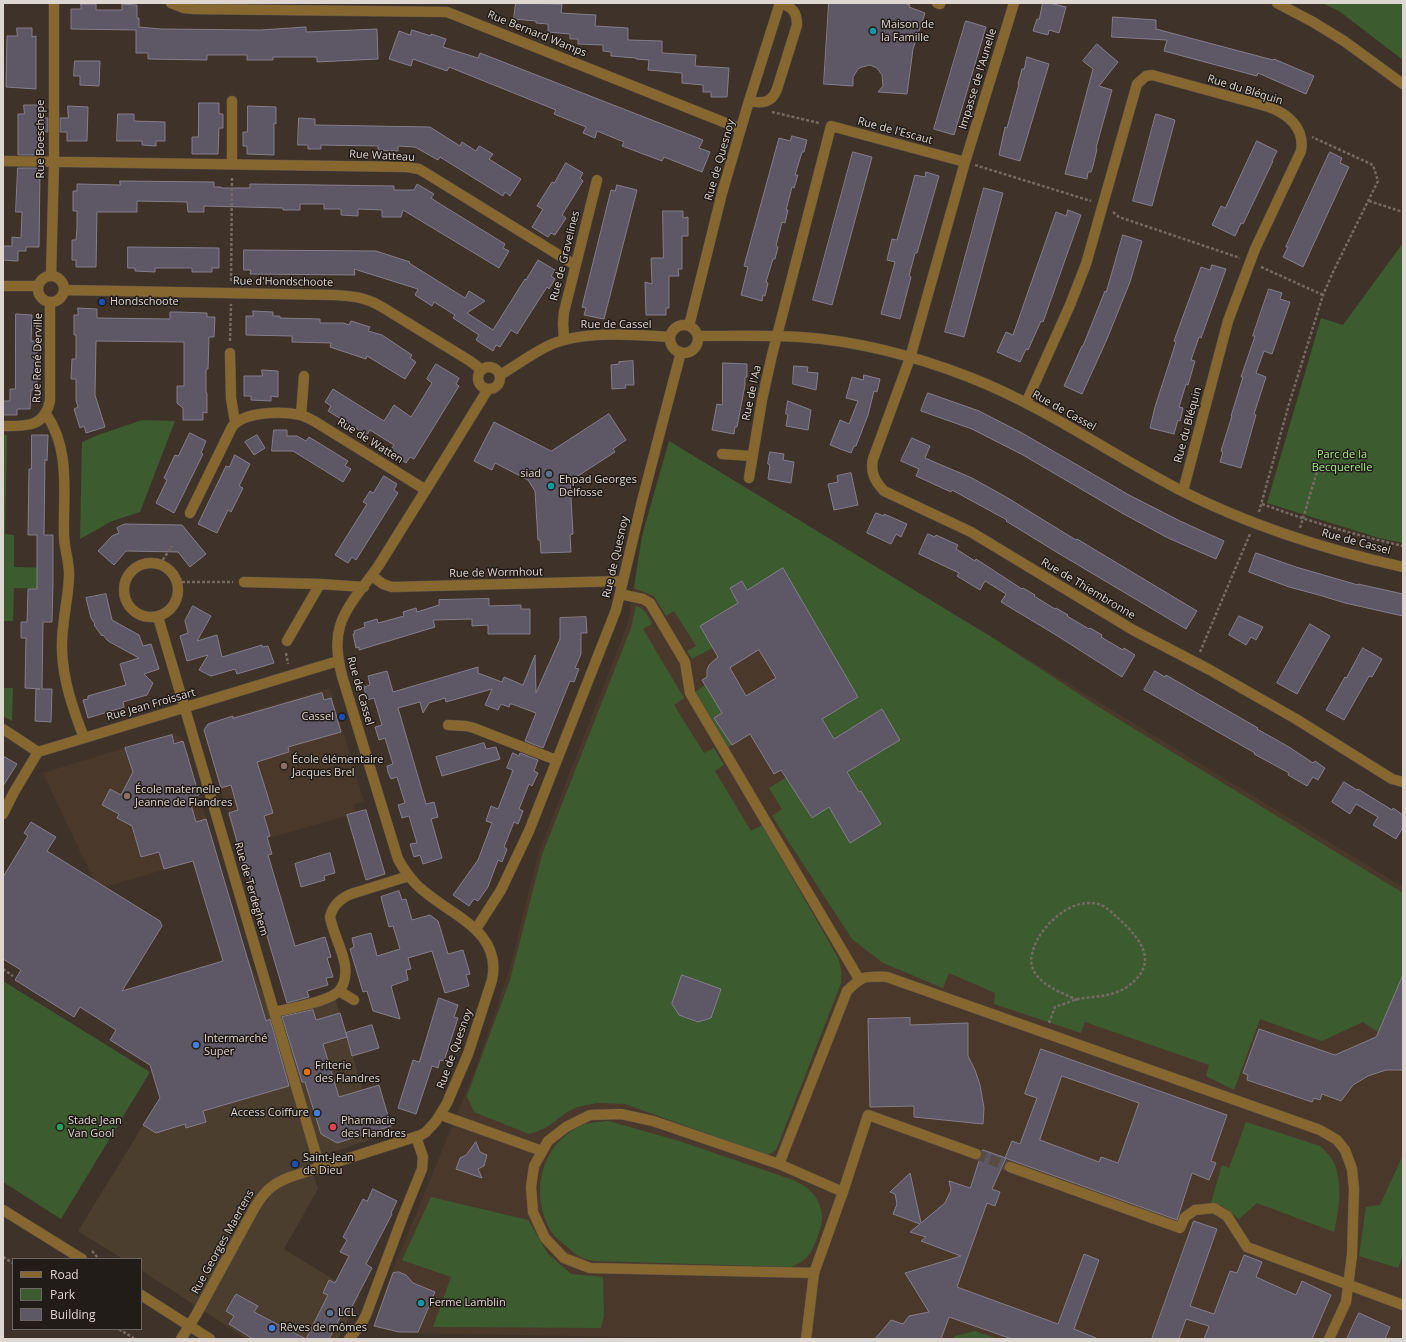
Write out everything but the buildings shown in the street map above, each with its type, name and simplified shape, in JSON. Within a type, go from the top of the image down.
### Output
[{"type":"street","name":"Rue Boeschepe","points":[[51,276],[54,162],[54,3]]},
{"type":"street","name":"Rue Bernard Wamps","points":[[171,3],[184,8],[194,9],[447,12],[741,129]]},
{"type":"street","name":"Rue de Quesnoy","points":[[689,326],[720,201],[749,101],[780,3]]},
{"type":"street","points":[[749,101],[758,103],[768,101],[772,98],[777,89],[798,25],[790,7],[780,3]]},
{"type":"street","name":"Impasse de l'Aunelle","points":[[965,162],[1014,3]]},
{"type":"street","points":[[1277,3],[1313,22],[1344,41],[1403,84]]},
{"type":"street","name":"Rue du Bléquin","points":[[1026,403],[1076,293],[1088,257],[1134,90],[1137,84],[1146,76],[1152,75],[1269,107],[1283,113],[1291,119],[1299,131],[1302,138],[1301,151],[1250,262],[1223,337],[1183,491]]},
{"type":"street","points":[[232,101],[232,164]]},
{"type":"street","points":[[777,336],[831,126]]},
{"type":"street","name":"Rue de l'Escaut","points":[[831,126],[965,162]]},
{"type":"street","name":"Rue Watteau","points":[[3,161],[407,167],[418,169],[575,265]]},
{"type":"street","points":[[910,358],[965,162]]},
{"type":"street","name":"Rue de Gravelines","points":[[564,339],[563,316],[597,180]]},
{"type":"street","points":[[51,276],[54,276],[63,283],[64,290],[59,300],[50,303],[41,298],[38,293],[38,286],[42,279],[51,276]]},
{"type":"street","points":[[3,286],[38,286]]},
{"type":"street","name":"Rue d'Hondschoote","points":[[64,290],[348,296],[370,300],[470,361],[482,370]]},
{"type":"street","name":"Rue René Derville","points":[[3,426],[32,425],[42,419],[46,414],[50,402],[50,303]]},
{"type":"street","points":[[685,325],[693,328],[698,336],[697,345],[690,351],[681,352],[674,348],[670,341],[671,333],[677,327],[685,325]]},
{"type":"street","name":"Rue de Cassel","points":[[476,929],[425,892],[409,876],[398,859],[338,661],[337,644],[340,626],[347,609],[372,576],[488,389],[492,389],[498,385],[500,375],[551,344],[564,339],[596,335],[670,337]]},
{"type":"street","name":"Rue de Cassel","points":[[698,336],[777,336],[839,341],[886,351],[968,377],[1026,403],[1183,491],[1212,505],[1255,523],[1297,538],[1403,567]]},
{"type":"street","name":"Rue de l'Aa","points":[[749,478],[762,400],[777,336]]},
{"type":"street","name":"Rue de Quesnoy","points":[[416,1137],[426,1132],[441,1115],[448,1103],[468,1054],[494,973],[494,965],[489,947],[483,936],[476,929],[501,890],[529,831],[616,610],[642,501],[681,352]]},
{"type":"street","points":[[190,513],[235,422],[231,398],[230,353]]},
{"type":"street","name":"Rue de Thiembronne","points":[[910,358],[872,459],[872,473],[875,480],[884,491],[971,532],[1128,627],[1196,662],[1296,719],[1392,779],[1403,782]]},
{"type":"street","points":[[488,389],[479,384],[478,376],[482,370],[488,367],[492,368],[495,369],[500,375]]},
{"type":"street","points":[[301,415],[304,376]]},
{"type":"street","points":[[46,414],[60,442],[64,463],[64,537],[70,576],[61,636],[62,664],[65,681],[84,738]]},
{"type":"street","name":"Rue de Watten","points":[[235,422],[242,418],[262,414],[301,415],[314,421],[426,490]]},
{"type":"street","points":[[722,454],[752,456]]},
{"type":"street","points":[[151,563],[160,564],[174,575],[177,582],[177,600],[173,607],[158,617],[149,618],[140,616],[133,611],[127,603],[124,594],[127,576],[133,569],[141,565],[151,563]]},
{"type":"street","name":"Rue de Wormhout","points":[[372,576],[383,584],[392,587],[623,581]]},
{"type":"street","points":[[244,582],[364,587]]},
{"type":"street","points":[[287,641],[320,584]]},
{"type":"street","points":[[620,594],[643,598],[650,603],[684,662],[690,693],[859,979]]},
{"type":"street","name":"Rue de Terdeghem","points":[[158,617],[320,1168]]},
{"type":"street","name":"Rue Jean Froissart","points":[[38,752],[338,661]]},
{"type":"street","points":[[448,725],[474,728],[556,760]]},
{"type":"street","points":[[3,729],[38,752],[14,792],[3,814]]},
{"type":"street","points":[[275,1012],[326,999],[340,991],[344,983],[346,973],[345,964],[330,917],[332,910],[342,899],[351,894],[409,876]]},
{"type":"street","points":[[779,1164],[847,991],[859,979],[871,976],[887,977],[1320,1130],[1337,1140],[1345,1150],[1352,1169],[1354,1189],[1352,1255],[1346,1302],[1329,1339]]},
{"type":"street","points":[[340,991],[354,1000]]},
{"type":"street","points":[[814,1273],[590,1268],[564,1258],[545,1238],[533,1212],[531,1188],[534,1166],[548,1141],[566,1127],[590,1115],[621,1114],[653,1121],[779,1164],[843,1192]]},
{"type":"street","points":[[441,1115],[542,1151]]},
{"type":"street","points":[[806,1339],[814,1273],[843,1192],[868,1115],[976,1154]]},
{"type":"street","points":[[349,1339],[362,1323],[366,1315],[422,1169],[423,1157],[416,1137]]},
{"type":"street","name":"Rue Georges Maertens","points":[[181,1339],[190,1326],[255,1207],[266,1191],[281,1181],[416,1137]]},
{"type":"street","points":[[1010,1167],[1180,1228],[1185,1217],[1195,1210],[1214,1208],[1227,1216],[1247,1246],[1403,1306]]},
{"type":"street","points":[[3,1210],[80,1258]]},
{"type":"street","points":[[142,1296],[210,1339]]},
{"type":"path","points":[[770,112],[831,126]]},
{"type":"path","points":[[1196,662],[1262,504],[1289,404],[1323,295],[1378,181],[1374,165],[1299,131]]},
{"type":"path","points":[[965,162],[1102,205],[1119,217],[1250,262],[1323,295]]},
{"type":"path","points":[[230,353],[232,164]]},
{"type":"path","points":[[1369,201],[1403,212]]},
{"type":"path","points":[[1297,538],[1319,465],[1325,467],[1324,474]]},
{"type":"path","points":[[1262,504],[1302,518],[1373,539],[1403,546]]},
{"type":"path","points":[[160,564],[172,546]]},
{"type":"path","points":[[177,582],[244,582]]},
{"type":"path","points":[[287,641],[286,652],[292,676]]},
{"type":"path","points":[[1045,1033],[1055,1007],[1076,1000],[1111,995],[1126,988],[1136,980],[1142,970],[1145,960],[1144,949],[1130,929],[1107,908],[1098,904],[1073,906],[1061,912],[1040,934],[1034,945],[1031,957],[1033,968],[1038,978],[1045,984],[1076,1000]]},
{"type":"path","points":[[3,969],[14,976]]},
{"type":"path","points":[[3,1257],[12,1262]]},
{"type":"path","points":[[121,1330],[135,1339]]},
{"type":"shaded area","points":[[669,441],[1403,887],[1403,1339],[760,1339],[398,1333],[374,1326],[388,1282],[476,1068],[510,968],[538,855],[628,623],[642,536]]},
{"type":"shaded area","name":"École élémentaire Jacques Brel","points":[[330,688],[364,802],[354,804],[356,813],[237,847],[204,730],[208,724]]},
{"type":"shaded area","name":"École maternelle Jeanne de Flandres","points":[[174,733],[182,739],[217,854],[98,889],[43,773]]},
{"type":"shaded area","points":[[246,954],[272,1015],[335,998],[363,1090],[379,1085],[393,1132],[309,1160],[318,1189],[284,1249],[359,1295],[359,1298],[338,1339],[247,1339],[142,1271],[142,1258],[121,1258],[78,1231],[160,1098],[150,1065],[110,1040],[143,985]]},
{"type":"green space","points":[[1322,3],[1403,3],[1403,60],[1339,11]]},
{"type":"green space","name":"Parc de la Becquerelle","points":[[1403,243],[1403,543],[1379,538],[1267,503],[1321,318],[1343,325]]},
{"type":"green space","points":[[142,420],[175,421],[140,512],[112,521],[80,539],[82,442]]},
{"type":"green space","points":[[3,435],[7,435],[5,534],[14,535],[14,567],[53,568],[52,589],[14,588],[13,621],[3,621]]},
{"type":"green space","points":[[669,441],[993,638],[1105,711],[1403,893],[1403,975],[1378,1032],[1363,1022],[1322,1041],[1260,1019],[1234,1090],[1206,1076],[1209,1065],[1085,1022],[1081,1033],[994,1004],[995,993],[949,973],[943,988],[883,963],[852,939],[772,816],[782,809],[769,788],[787,777],[811,818],[833,804],[834,816],[850,843],[881,824],[861,791],[859,792],[847,772],[900,740],[882,709],[834,739],[822,719],[858,697],[784,569],[747,590],[742,581],[730,588],[738,603],[700,626],[707,639],[716,646],[692,659],[687,651],[696,646],[674,611],[666,616],[654,596],[634,588],[642,536]]},
{"type":"green space","points":[[636,606],[644,611],[649,618],[652,624],[643,629],[684,698],[674,705],[704,753],[714,748],[724,765],[715,771],[751,831],[762,825],[837,956],[840,966],[841,983],[776,1150],[769,1154],[764,1154],[625,1104],[597,1103],[577,1107],[567,1112],[547,1127],[529,1134],[474,1112],[467,1096],[510,980],[542,855],[631,628]]},
{"type":"green space","points":[[705,685],[722,713],[714,718],[732,745],[727,748],[694,693]]},
{"type":"green space","points":[[3,688],[13,688],[12,721],[3,716]]},
{"type":"green space","name":"Stade Jean Van Gool","points":[[3,981],[150,1072],[61,1219],[3,1182]]},
{"type":"green space","points":[[608,1121],[679,1141],[793,1180],[804,1186],[817,1199],[822,1213],[820,1228],[811,1252],[803,1261],[791,1267],[596,1261],[578,1256],[553,1234],[545,1219],[541,1203],[540,1188],[542,1172],[548,1157],[557,1144],[568,1133],[586,1124]]},
{"type":"green space","points":[[1246,1122],[1320,1146],[1330,1156],[1337,1171],[1339,1188],[1339,1206],[1334,1232],[1257,1203],[1239,1219],[1221,1205],[1211,1203],[1222,1165],[1229,1168]]},
{"type":"green space","points":[[1403,1155],[1403,1255],[1398,1268],[1359,1256],[1366,1207],[1380,1205]]},
{"type":"green space","points":[[431,1197],[528,1220],[548,1254],[571,1274],[603,1277],[604,1316],[601,1328],[433,1327],[451,1277],[402,1260]]},
{"type":"green space","points":[[975,1331],[998,1339],[953,1339],[955,1336]]},
{"type":"tunnel","points":[[976,1154],[1010,1167]]},
{"type":"place","name":"Maison de la Famille","points":[[873,31]]},
{"type":"place","name":"Hondschoote","points":[[102,302]]},
{"type":"place","name":"siad","points":[[549,474]]},
{"type":"place","name":"Ehpad Georges Delfosse","points":[[551,486]]},
{"type":"place","name":"Cassel","points":[[342,717]]},
{"type":"place","name":"École élémentaire Jacques Brel","points":[[284,766]]},
{"type":"place","name":"École maternelle Jeanne de Flandres","points":[[127,796]]},
{"type":"place","name":"Intermarché Super","points":[[196,1045]]},
{"type":"place","name":"Friterie des Flandres","points":[[307,1072]]},
{"type":"place","name":"Access Coiffure","points":[[317,1113]]},
{"type":"place","name":"Stade Jean Van Gool","points":[[60,1127]]},
{"type":"place","name":"Pharmacie des Flandres","points":[[333,1127]]},
{"type":"place","name":"Saint-Jean de Dieu","points":[[295,1164]]},
{"type":"place","name":"Ferme Lamblin","points":[[421,1303]]},
{"type":"place","name":"LCL","points":[[330,1313]]},
{"type":"place","name":"Rêves de mômes","points":[[272,1328]]}]
